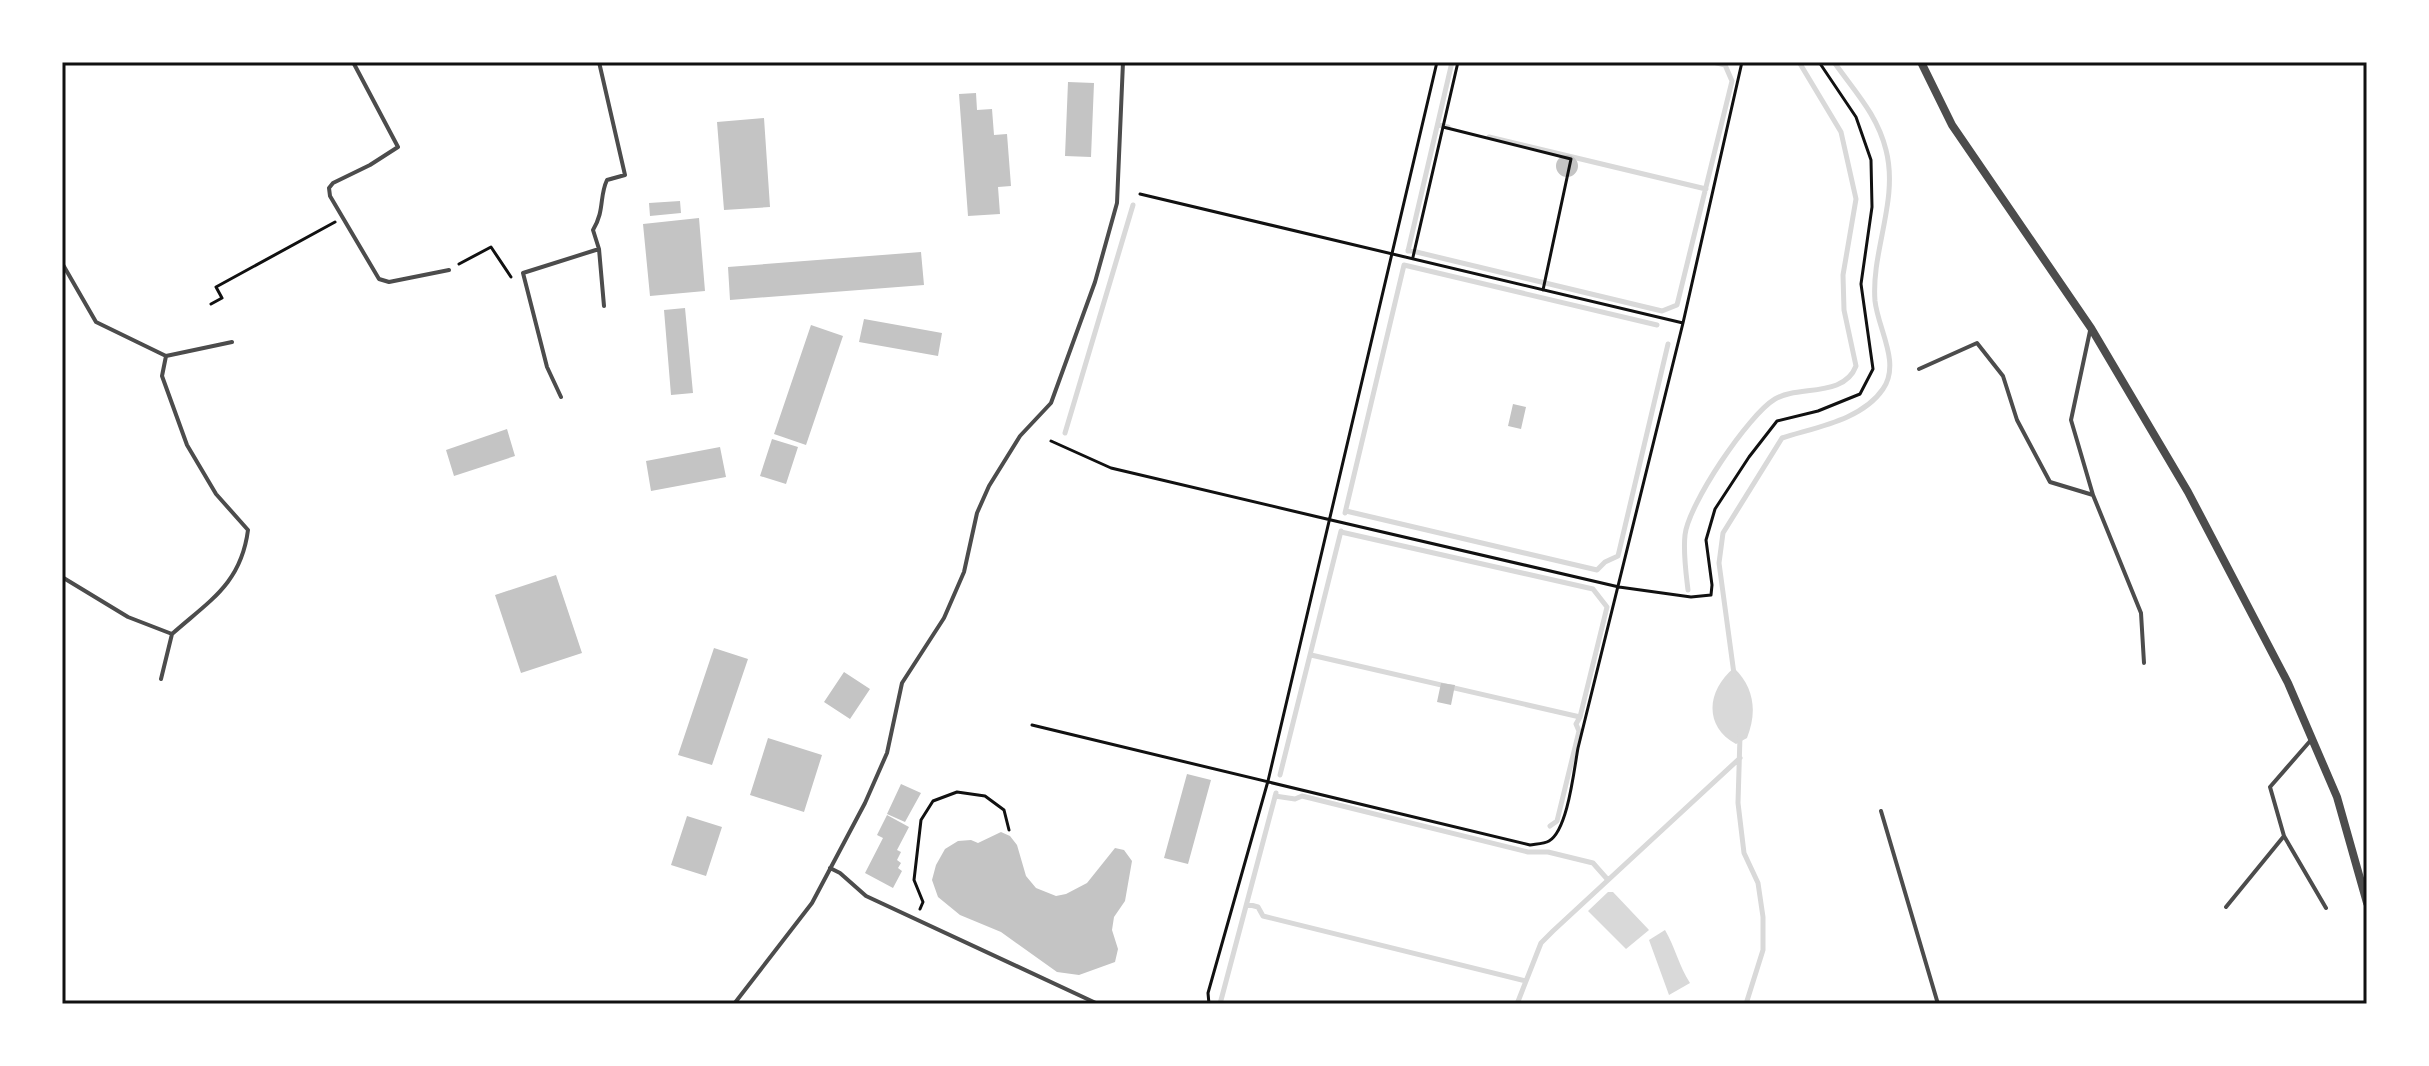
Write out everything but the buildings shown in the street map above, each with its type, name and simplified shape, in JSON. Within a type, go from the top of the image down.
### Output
[{"type":"street","points":[[1921,62],[1952,125],[2091,328],[2188,492],[2288,683],[2337,797],[2367,903]]},
{"type":"lane","points":[[353,62],[398,147],[333,183],[329,188],[330,196],[379,279],[389,282],[449,270]]},
{"type":"lane","points":[[599,62],[625,175],[607,180],[604,184],[602,216],[593,230],[599,249],[604,306]]},
{"type":"lane","points":[[734,1004],[812,903],[865,803],[887,753],[902,683],[944,618],[964,572],[977,513],[989,486],[1020,436],[1051,403],[1095,282],[1117,203],[1123,62]]},
{"type":"lane","points":[[561,397],[547,367],[523,273],[599,249]]},
{"type":"lane","points":[[62,263],[96,322],[166,356],[232,342]]},
{"type":"lane","points":[[2091,328],[2071,420],[2093,495],[2141,613],[2144,663]]},
{"type":"lane","points":[[1919,369],[1977,343],[2003,376],[2017,420],[2050,482],[2093,495]]},
{"type":"lane","points":[[161,679],[172,634],[232,581],[248,530],[216,494],[187,445],[162,376],[166,356]]},
{"type":"lane","points":[[62,577],[128,617],[172,634]]},
{"type":"lane","points":[[2311,740],[2270,787],[2284,836],[2326,908]]},
{"type":"lane","points":[[1881,811],[1938,1004]]},
{"type":"lane","points":[[2226,907],[2284,836]]},
{"type":"lane","points":[[830,868],[866,896],[1098,1004]]},
{"type":"path","points":[[1209,1004],[1208,993],[1268,781],[1437,62]]},
{"type":"path","points":[[1413,257],[1458,62]]},
{"type":"path","points":[[1032,725],[1530,845],[1548,842],[1559,831],[1683,323],[1742,62]]},
{"type":"path","points":[[1051,441],[1111,468],[1331,520],[1619,587],[1691,597],[1711,595],[1706,540],[1715,509],[1749,457],[1777,421],[1818,411],[1860,394],[1873,369],[1861,284],[1872,207],[1871,160],[1856,117],[1819,62]]},
{"type":"path","points":[[1443,127],[1571,159],[1543,290]]},
{"type":"path","points":[[1140,194],[1683,323]]},
{"type":"path","points":[[211,304],[222,298],[216,287],[343,218]]},
{"type":"path","points":[[449,270],[491,247],[510,277],[523,273]]},
{"type":"path","points":[[915,919],[923,902],[914,880],[921,820],[933,801],[957,792],[985,796],[1004,810],[1009,830]]},
{"type":"shaded area","points":[[1734,668],[1750,692],[1753,710],[1747,738],[1736,744],[1718,728],[1712,708],[1718,687]]},
{"type":"shaded area","points":[[1608,892],[1613,892],[1649,930],[1626,949],[1588,911]]},
{"type":"shaded area","points":[[1665,930],[1690,983],[1669,995],[1649,940]]},
{"type":"waterway","points":[[1408,251],[1452,62]]},
{"type":"waterway","points":[[1408,250],[1662,311],[1677,305],[1732,81],[1725,65],[1713,62]]},
{"type":"waterway","points":[[1688,590],[1684,549],[1689,521],[1708,483],[1735,441],[1775,399],[1842,383],[1856,366],[1844,310],[1843,275],[1856,199],[1841,132],[1799,62]]},
{"type":"waterway","points":[[1734,674],[1719,563],[1723,533],[1782,438],[1837,421],[1863,408],[1883,389],[1890,368],[1875,301],[1877,263],[1889,188],[1886,150],[1871,114],[1834,62]]},
{"type":"waterway","points":[[1438,125],[1448,127]]},
{"type":"waterway","points":[[1489,137],[1706,189]]},
{"type":"waterway","points":[[1065,433],[1133,205]]},
{"type":"waterway","points":[[1404,265],[1657,325]]},
{"type":"waterway","points":[[1345,513],[1404,265]]},
{"type":"waterway","points":[[1346,511],[1597,570],[1618,556],[1668,344]]},
{"type":"waterway","points":[[1280,775],[1341,531]]},
{"type":"waterway","points":[[1311,655],[1580,717],[1607,607],[1593,589],[1341,532]]},
{"type":"waterway","points":[[1550,826],[1557,821],[1580,717]]},
{"type":"waterway","points":[[1740,736],[1738,803],[1744,853],[1758,883],[1763,917],[1763,950],[1746,1004]]},
{"type":"waterway","points":[[1517,1004],[1541,943],[1740,758]]},
{"type":"waterway","points":[[1220,1004],[1276,793]]},
{"type":"waterway","points":[[1275,796],[1295,799],[1302,796],[1528,852],[1548,852],[1593,863],[1608,880]]},
{"type":"waterway","points":[[1247,904],[1258,907],[1263,916],[1526,981]]}]
